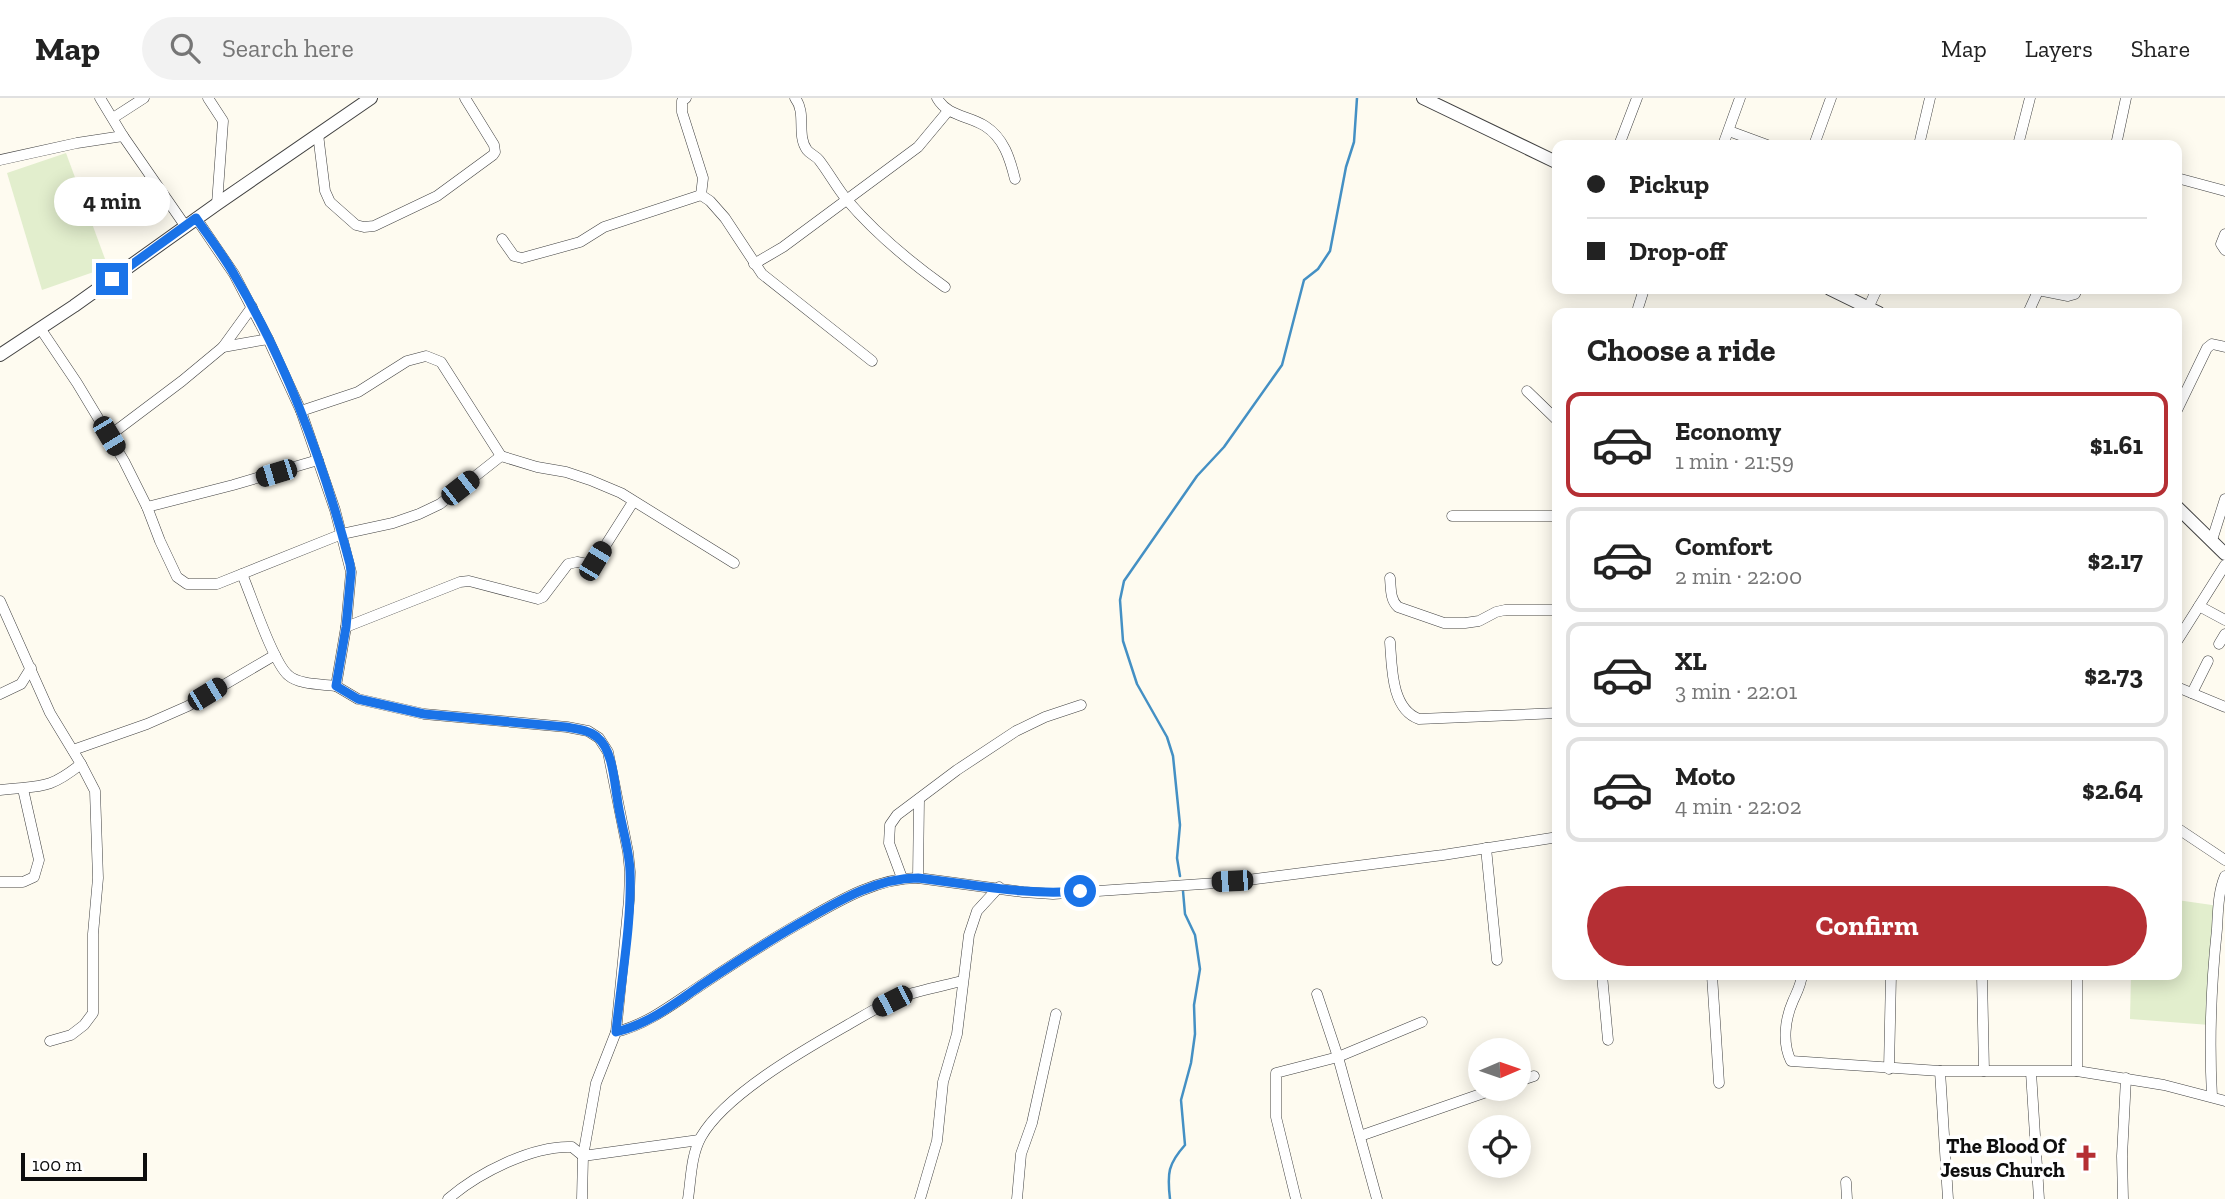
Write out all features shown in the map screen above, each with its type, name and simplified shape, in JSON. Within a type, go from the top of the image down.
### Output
[{"type":"street","points":[[100,98],[186,227]]},
{"type":"street","points":[[113,118],[144,98]]},
{"type":"street","points":[[208,98],[223,121],[217,204]]},
{"type":"street","points":[[0,355],[371,98]]},
{"type":"street","points":[[318,134],[325,191],[330,202],[356,225],[374,226],[437,196],[493,155],[494,145],[465,98]]},
{"type":"street","points":[[686,98],[682,101],[682,112],[703,178],[701,195]]},
{"type":"street","points":[[795,98],[800,104],[805,148],[820,161],[848,201],[904,257],[945,287]]},
{"type":"street","points":[[937,98],[948,111],[985,125],[997,137],[1009,155],[1015,179]]},
{"type":"street","points":[[1423,98],[1552,160]]},
{"type":"street","points":[[1621,140],[1637,98]]},
{"type":"street","points":[[1725,140],[1740,98]]},
{"type":"street","points":[[1817,140],[1831,98]]},
{"type":"street","points":[[1920,140],[1930,98]]},
{"type":"street","points":[[2019,140],[2029,98]]},
{"type":"street","points":[[2117,140],[2126,98]]},
{"type":"street","points":[[754,264],[783,247],[918,148],[948,111]]},
{"type":"street","points":[[1729,131],[1753,140]]},
{"type":"street","points":[[0,160],[123,136]]},
{"type":"street","points":[[2182,179],[2225,191]]},
{"type":"street","points":[[502,239],[514,256],[522,258],[580,242],[604,227],[701,195]]},
{"type":"street","points":[[701,195],[725,218],[762,274],[872,361]]},
{"type":"street","points":[[196,218],[234,274],[268,339],[301,411],[342,534],[351,572],[346,627],[336,686]]},
{"type":"street","points":[[2225,234],[2221,244],[2225,250]]},
{"type":"street","points":[[1840,294],[1868,308]]},
{"type":"street","points":[[2057,294],[2075,294]]},
{"type":"street","points":[[109,436],[223,347],[252,307]]},
{"type":"street","points":[[40,328],[109,436],[148,507],[177,577],[187,584],[217,584],[342,534],[393,523],[440,504],[501,456]]},
{"type":"street","points":[[223,347],[268,339]]},
{"type":"street","points":[[2182,400],[2207,348],[2212,344],[2225,347]]},
{"type":"street","points":[[301,411],[358,392],[407,361],[426,356],[441,362],[501,456],[566,472],[621,493],[734,563]]},
{"type":"street","points":[[1527,391],[1552,415]]},
{"type":"street","points":[[148,507],[318,460]]},
{"type":"street","points":[[2212,540],[2225,499]]},
{"type":"street","points":[[346,627],[460,582],[469,581],[538,599],[543,597],[568,564],[577,562],[593,565],[633,502]]},
{"type":"street","points":[[2182,512],[2225,554]]},
{"type":"street","points":[[1452,516],[1552,516]]},
{"type":"street","points":[[2182,633],[2225,565]]},
{"type":"street","points":[[242,574],[275,655],[289,676],[336,686],[358,699],[424,714],[588,731],[599,738],[608,752],[628,852],[629,900],[616,1032],[596,1083],[583,1156],[582,1199]]},
{"type":"street","points":[[1390,578],[1392,596],[1398,607],[1444,623],[1479,621],[1505,610],[1552,610]]},
{"type":"street","points":[[0,601],[50,713],[95,791],[98,878],[93,934],[93,1013],[84,1025],[71,1035],[50,1041]]},
{"type":"street","points":[[2199,606],[2225,620]]},
{"type":"street","points":[[2219,644],[2225,634]]},
{"type":"street","points":[[1390,642],[1392,679],[1397,694],[1411,716],[1419,719],[1552,713]]},
{"type":"street","points":[[73,750],[147,724],[188,706],[275,655]]},
{"type":"street","points":[[2192,693],[2208,661]]},
{"type":"street","points":[[0,694],[21,684],[31,668]]},
{"type":"street","points":[[2182,689],[2225,707]]},
{"type":"street","points":[[902,878],[889,843],[890,825],[897,814],[1016,731],[1045,717],[1081,705]]},
{"type":"street","points":[[0,790],[43,787],[60,780],[81,764]]},
{"type":"street","points":[[0,882],[23,881],[34,877],[38,860],[23,789]]},
{"type":"street","points":[[918,878],[919,799]]},
{"type":"street","points":[[2182,831],[2224,856]]},
{"type":"street","points":[[616,1032],[655,1017],[758,947],[840,901],[857,892],[902,878],[1053,894],[1232,881],[1552,837]]},
{"type":"street","points":[[1486,848],[1496,960]]},
{"type":"street","points":[[2212,1097],[2210,1059],[2213,970],[2220,892],[2225,876]]},
{"type":"street","points":[[923,1198],[937,1141],[943,1082],[957,1034],[962,981],[973,919],[999,887]]},
{"type":"street","points":[[1602,980],[1608,1040]]},
{"type":"street","points":[[1712,980],[1719,1083]]},
{"type":"street","points":[[1801,980],[1787,1017],[1787,1050],[1791,1061],[1940,1071],[2077,1071],[2126,1078],[2225,1101]]},
{"type":"street","points":[[1889,1069],[1891,980]]},
{"type":"street","points":[[1982,980],[1984,1071]]},
{"type":"street","points":[[2077,980],[2077,1071]]},
{"type":"street","points":[[688,1199],[693,1160],[699,1140],[709,1124],[731,1102],[794,1056],[892,1001],[962,981]]},
{"type":"street","points":[[1317,994],[1338,1057],[1377,1199]]},
{"type":"street","points":[[1017,1199],[1021,1154],[1032,1123],[1056,1014]]},
{"type":"street","points":[[1296,1199],[1276,1117],[1276,1073],[1338,1057],[1422,1022]]},
{"type":"street","points":[[1940,1071],[1948,1199]]},
{"type":"street","points":[[2031,1072],[2039,1199]]},
{"type":"street","points":[[2123,1199],[2126,1078]]},
{"type":"street","points":[[1360,1136],[1468,1098]]},
{"type":"street","points":[[448,1199],[486,1173],[538,1151],[572,1147],[583,1156],[699,1140]]},
{"type":"street","points":[[1846,1182],[1847,1199]]},
{"type":"green space","points":[[66,153],[108,267],[42,290],[7,173]]},
{"type":"green space","points":[[2182,901],[2219,906],[2210,1025],[2130,1019],[2131,980],[2182,980]]},
{"type":"waterway","points":[[1180,876],[1177,858],[1180,825],[1173,756],[1167,737],[1137,684],[1123,641],[1120,600],[1124,581],[1197,476],[1224,447],[1282,365],[1304,280],[1318,269],[1330,251],[1346,167],[1354,142],[1357,98]]},
{"type":"waterway","points":[[1170,1199],[1170,1169],[1185,1145],[1181,1100],[1191,1063],[1195,1034],[1194,1005],[1200,969],[1195,935],[1185,914],[1183,891]]},
{"type":"place","name":"The Blood Of Jesus Church","points":[[2086,1158]]},
{"type":"route","points":[[112,279],[196,218],[234,274],[301,411],[335,510],[350,564],[346,627],[336,686],[375,705],[424,714],[566,727],[588,731],[599,738],[608,752],[614,777],[630,872],[616,1032],[655,1017],[758,947],[831,905],[883,883],[902,878],[918,878],[1023,892],[1053,894],[1080,891]]}]
